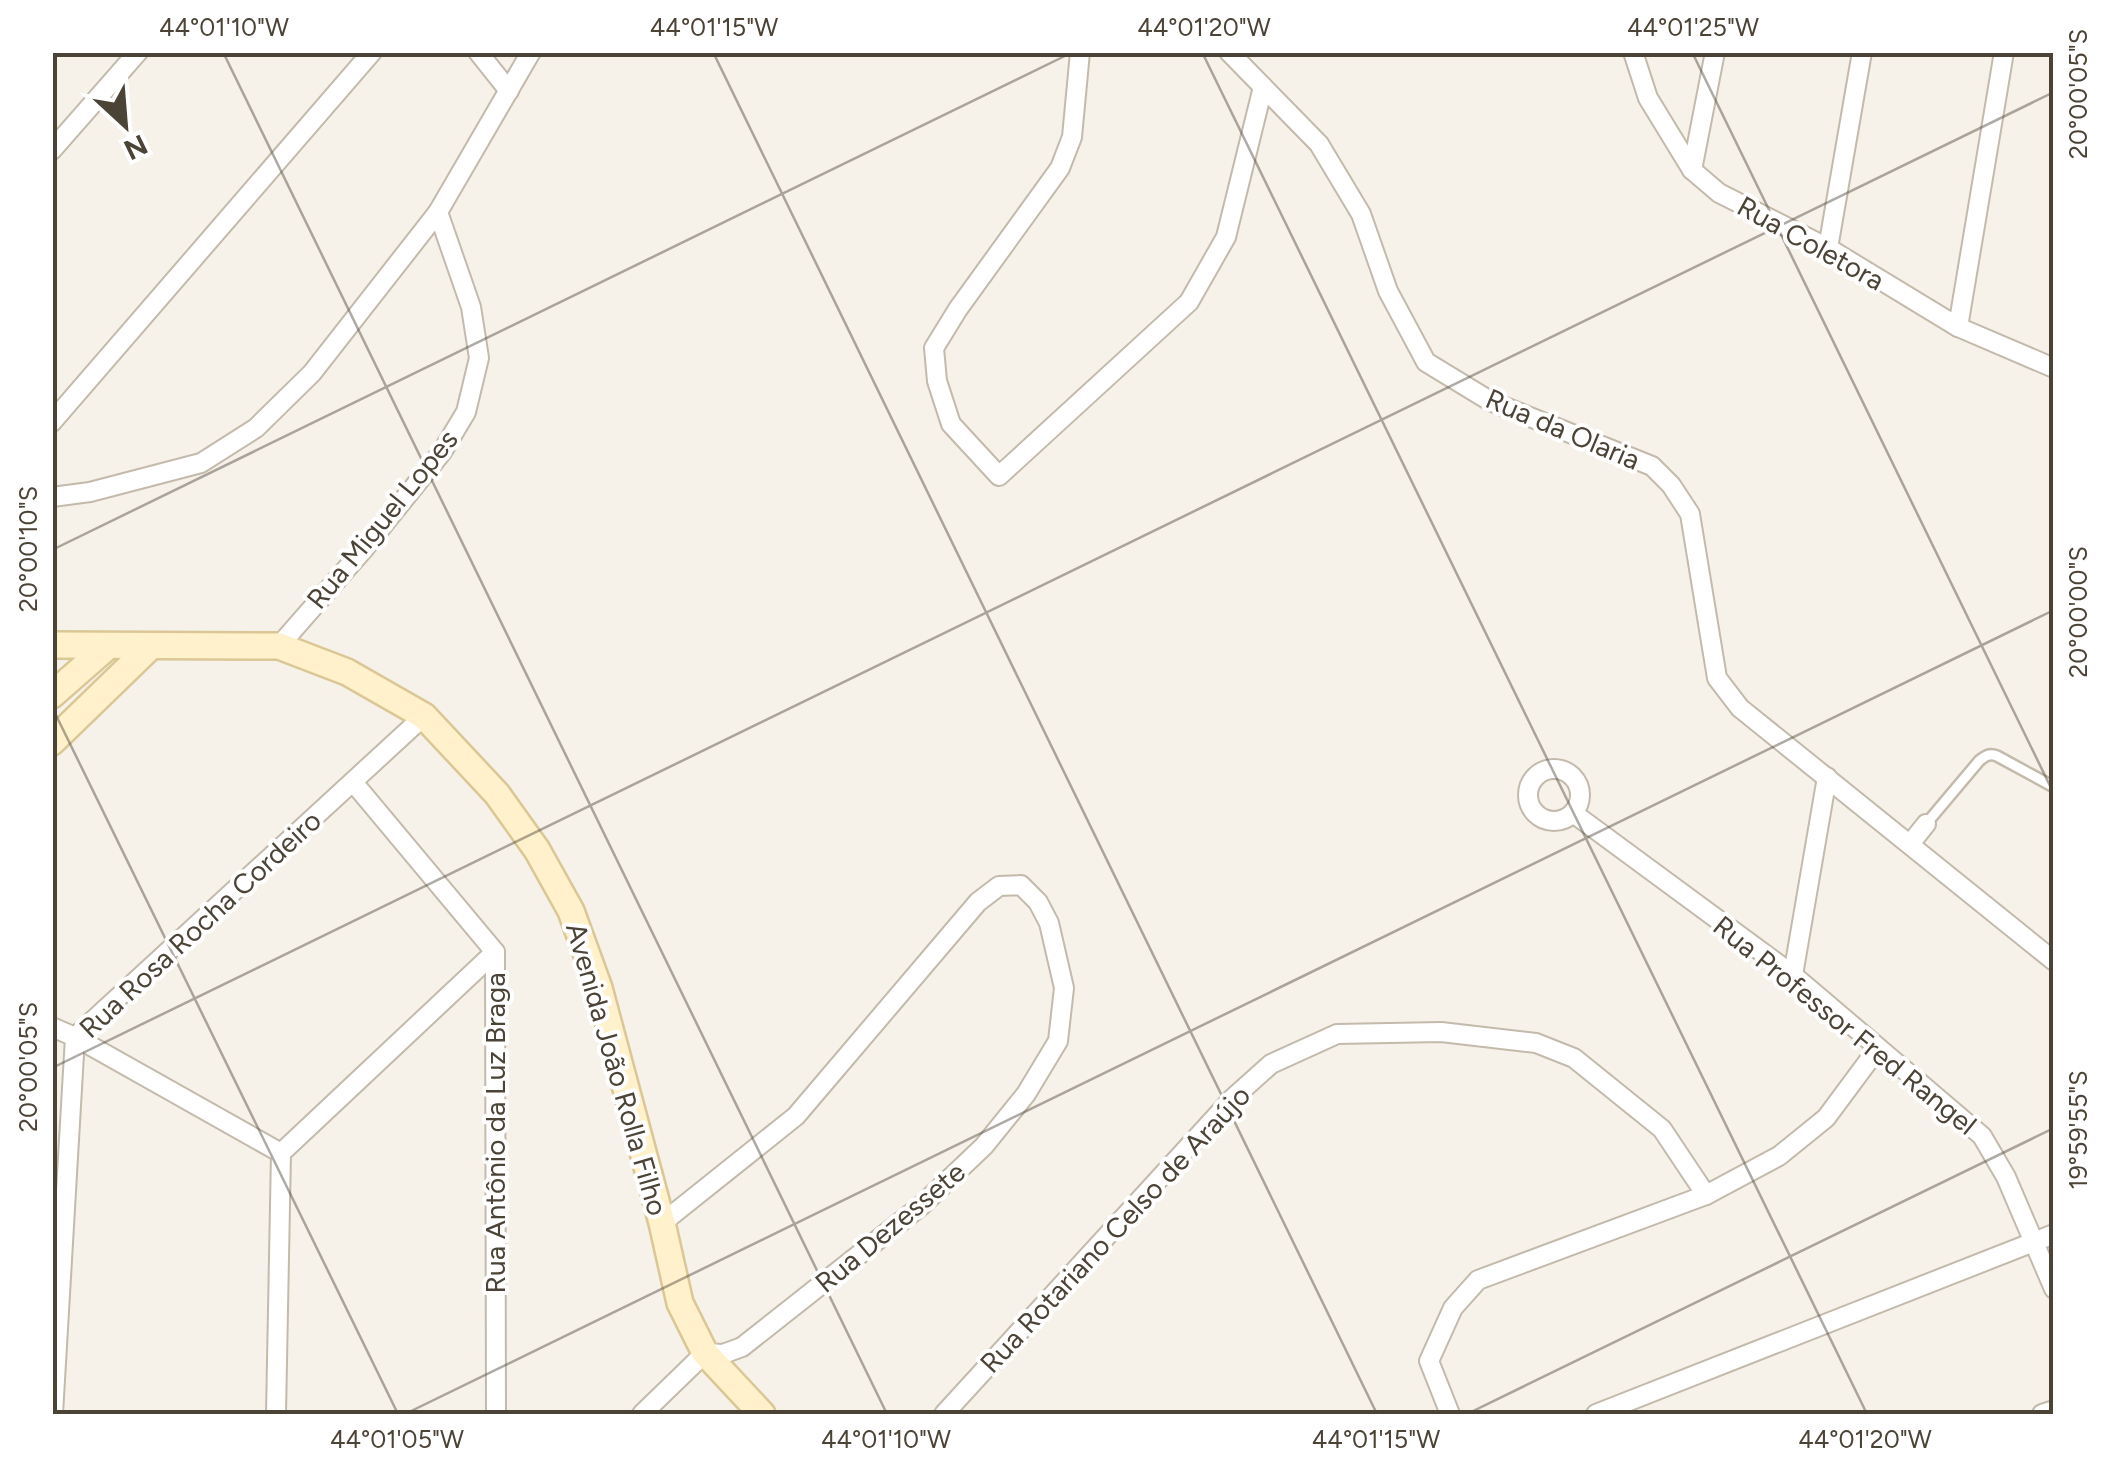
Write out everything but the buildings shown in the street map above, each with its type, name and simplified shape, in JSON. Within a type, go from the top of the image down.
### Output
[{"type":"street","points":[[52,150],[138,52]]},
{"type":"street","points":[[52,422],[372,52]]},
{"type":"street","points":[[478,52],[509,91]]},
{"type":"street","points":[[52,497],[90,492],[201,462],[256,428],[312,373],[438,212],[532,52]]},
{"type":"street","points":[[1080,52],[1072,137],[1060,168],[934,348],[937,382],[950,424],[998,476],[1190,302],[1226,238],[1263,87]]},
{"type":"street","name":"Rua da Olaria","points":[[1229,52],[1319,144],[1360,214],[1388,291],[1426,362],[1490,401],[1652,466],[1670,485],[1690,514],[1717,678],[1740,708],[2054,961]]},
{"type":"street","name":"Rua Coletora","points":[[1633,52],[1648,98],[1692,170],[1719,193],[1828,248],[1958,327],[2054,368]]},
{"type":"street","points":[[1692,170],[1715,52]]},
{"type":"street","points":[[1828,248],[1862,52]]},
{"type":"street","points":[[1958,327],[2004,52]]},
{"type":"street","name":"Rua Miguel Lopes","points":[[279,646],[442,452],[466,412],[479,358],[471,307],[438,212]]},
{"type":"street","name":"Avenida João Rolla Filho","points":[[52,645],[279,646],[347,672],[424,716],[498,794],[537,850],[572,911],[599,988],[680,1303],[705,1353],[762,1414]]},
{"type":"street","points":[[56,739],[69,706],[58,690],[108,646]]},
{"type":"street","points":[[56,739],[151,646]]},
{"type":"street","name":"Rua Rosa Rocha Cordeiro","points":[[53,1414],[75,1036],[424,716]]},
{"type":"street","points":[[1794,975],[1827,777]]},
{"type":"street","name":"Rua Antônio da Luz Braga","points":[[354,782],[495,952],[496,1414]]},
{"type":"street","name":"Rua Professor Fred Rangel","points":[[1573,813],[1794,975],[1982,1136],[2006,1176],[2054,1289]]},
{"type":"street","points":[[1910,844],[1926,824]]},
{"type":"street","name":"Rua Dezessete","points":[[662,1223],[796,1116],[978,902],[999,886],[1021,885],[1038,902],[1049,923],[1064,988],[1058,1042],[1026,1094],[984,1146],[922,1205],[742,1347],[723,1354],[705,1353]]},
{"type":"street","points":[[276,1414],[281,1152],[495,952]]},
{"type":"street","points":[[52,1026],[281,1152]]},
{"type":"street","name":"Rua Rotariano Celso de Araújo","points":[[944,1414],[1232,1098],[1271,1064],[1337,1034],[1440,1032],[1536,1043],[1574,1058],[1662,1129],[1706,1195]]},
{"type":"street","points":[[1450,1414],[1429,1361],[1453,1308],[1478,1280],[1706,1195],[1779,1156],[1826,1118],[1878,1048]]},
{"type":"street","points":[[1596,1414],[2054,1234]]},
{"type":"street","points":[[642,1414],[705,1353]]},
{"type":"street","points":[[2042,1414],[2054,1410]]},
{"type":"lane","points":[[1926,824],[1979,760],[1992,754],[2054,787]]}]
